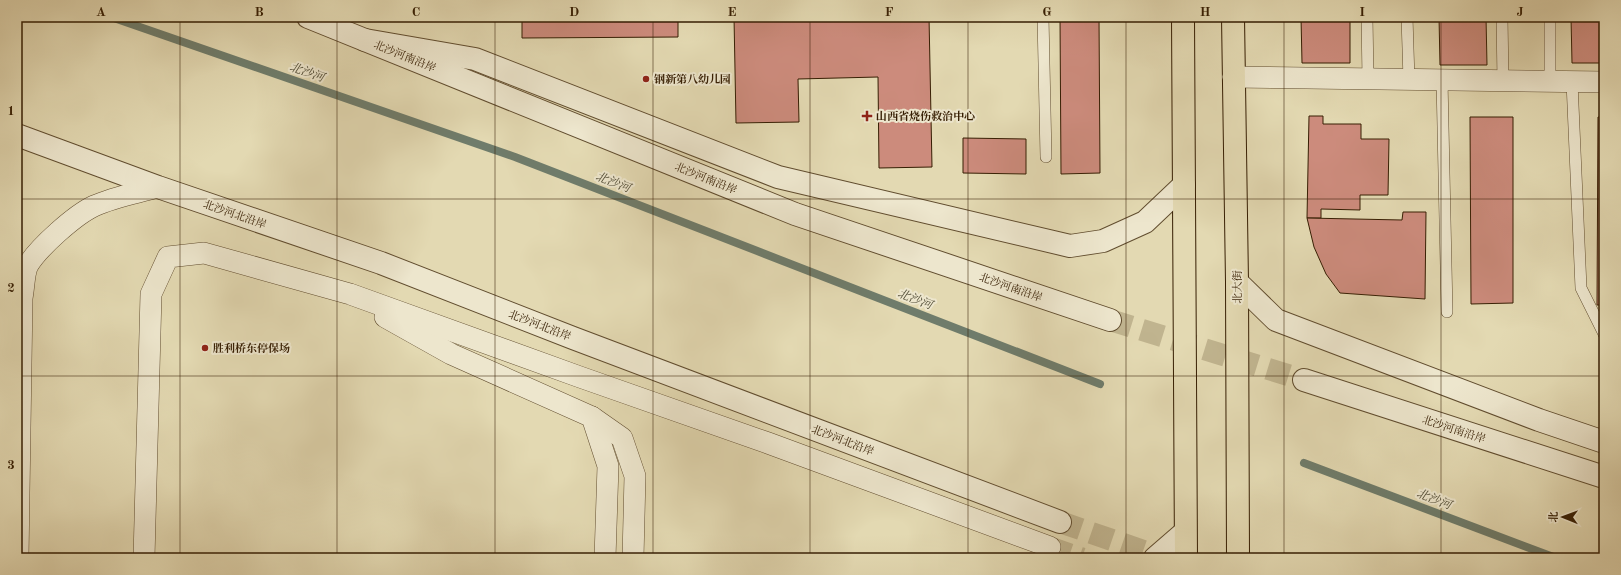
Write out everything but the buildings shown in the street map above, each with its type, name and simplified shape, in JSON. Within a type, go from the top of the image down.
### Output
[{"type":"main road","points":[[1182,17],[1186,558]]},
{"type":"main road","name":"北大街","points":[[1233,17],[1237,282],[1238,558]]},
{"type":"street","name":"北沙河南沿岸","points":[[308,17],[796,214],[1110,320]]},
{"type":"street","points":[[365,40],[475,59],[778,177],[1070,246],[1103,241],[1145,222],[1184,185]]},
{"type":"street","points":[[1233,77],[1604,82]]},
{"type":"street","name":"北沙河北沿岸","points":[[17,135],[158,187],[381,263],[573,338],[1060,522]]},
{"type":"street","points":[[18,558],[22,298],[28,266],[44,245],[68,224],[93,207],[120,197],[158,187]]},
{"type":"street","points":[[144,558],[151,294],[168,257],[204,253],[350,294],[768,443],[1050,547]]},
{"type":"street","points":[[1237,282],[1276,320],[1539,420],[1604,442]]},
{"type":"street","points":[[350,294],[382,315],[451,354],[592,417],[622,438],[635,476],[633,558]]},
{"type":"street","name":"北沙河南沿岸","points":[[1304,380],[1604,477]]},
{"type":"street","points":[[592,417],[608,466],[605,558]]},
{"type":"street","points":[[1155,558],[1185,532]]},
{"type":"lane","points":[[1043,17],[1046,157]]},
{"type":"lane","points":[[1367,17],[1368,79]]},
{"type":"lane","points":[[1408,17],[1409,80]]},
{"type":"lane","points":[[1502,17],[1503,81]]},
{"type":"lane","points":[[1550,17],[1550,82]]},
{"type":"lane","points":[[1442,80],[1447,312]]},
{"type":"lane","points":[[1572,82],[1581,288],[1604,334]]},
{"type":"waterway","name":"北沙河","points":[[111,17],[515,157],[1100,384]]},
{"type":"waterway","name":"北沙河","points":[[1304,463],[1556,558]]},
{"type":"tunnel","points":[[1110,320],[1304,380]]},
{"type":"tunnel","points":[[1060,522],[1164,558]]},
{"type":"tunnel","points":[[1050,547],[1082,558]]},
{"type":"place","name":"钢新第八幼儿园","points":[[646,79]]},
{"type":"place","name":"山西省烧伤救治中心","points":[[867,116]]},
{"type":"place","name":"胜利桥东停保场","points":[[205,348]]}]
